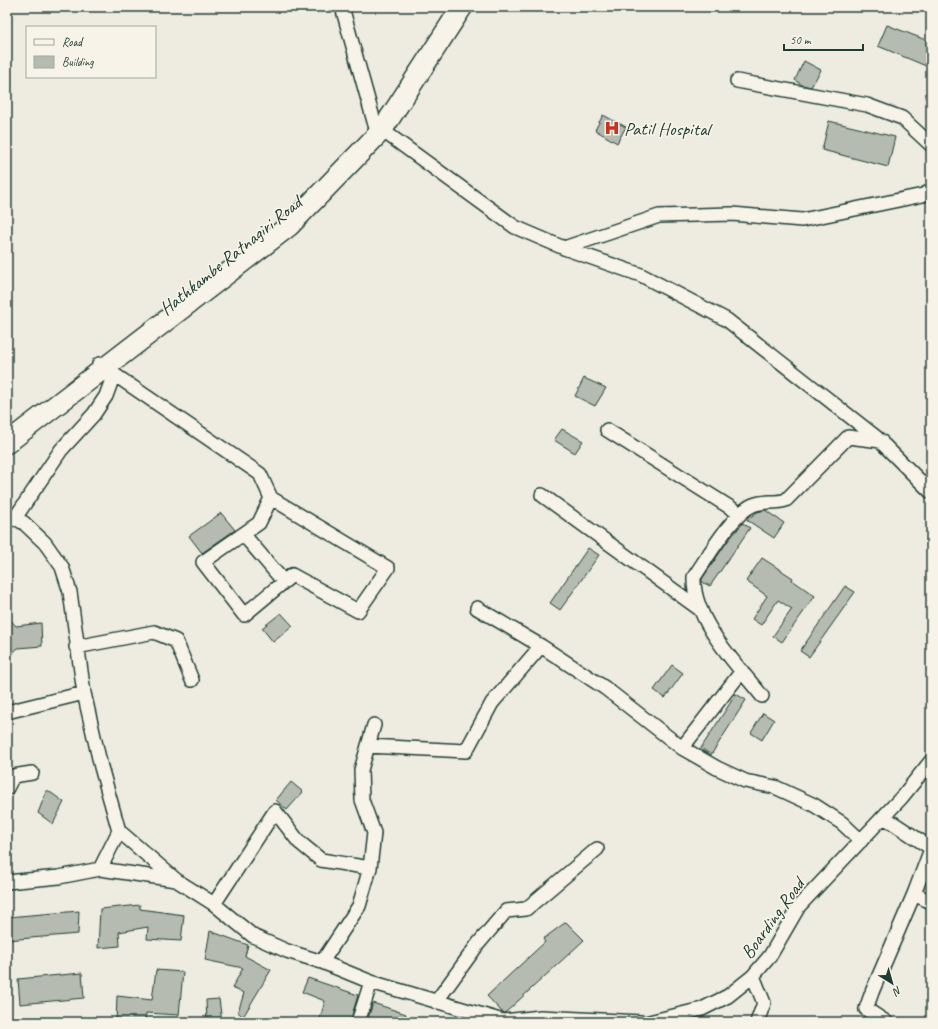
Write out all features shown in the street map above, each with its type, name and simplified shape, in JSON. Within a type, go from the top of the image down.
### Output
[{"type":"main road","name":"Hathkambe Ratnagiri Road","points":[[7,432],[105,368],[279,220],[379,127],[446,7]]},
{"type":"main road","points":[[379,127],[462,7]]},
{"type":"main road","points":[[7,443],[105,368]]},
{"type":"street","points":[[342,7],[379,127],[515,227],[564,248],[641,275],[727,320],[881,441],[931,492]]},
{"type":"street","points":[[737,81],[867,105],[902,118],[931,145]]},
{"type":"street","points":[[564,248],[659,216],[732,214],[802,220],[923,195],[931,192]]},
{"type":"street","points":[[105,368],[260,474],[271,498],[388,568],[358,611],[292,576],[244,615],[203,562],[259,523],[271,498]]},
{"type":"street","points":[[105,368],[106,396],[94,414],[61,450],[11,520],[24,523],[45,543],[62,567],[70,592],[76,647],[84,693],[101,767],[119,831],[176,880],[214,904],[253,936],[287,951],[322,962],[371,982],[503,1021],[541,1017],[641,1022]]},
{"type":"street","points":[[607,430],[739,513]]},
{"type":"street","points":[[762,696],[720,644],[701,610],[694,586],[694,577],[739,513],[761,502],[777,503],[786,500],[848,437],[881,441]]},
{"type":"street","points":[[542,495],[701,610]]},
{"type":"street","points":[[243,534],[284,582]]},
{"type":"street","points":[[478,608],[541,646],[605,688],[682,748],[717,768],[745,781],[775,787],[814,805],[842,823],[861,841]]},
{"type":"street","points":[[76,647],[154,632],[176,641],[192,680]]},
{"type":"street","points":[[368,746],[466,751],[492,703],[541,646]]},
{"type":"street","points":[[682,748],[742,671]]},
{"type":"street","points":[[7,712],[84,693]]},
{"type":"street","points":[[322,962],[359,906],[370,868],[374,833],[362,800],[361,770],[374,725]]},
{"type":"street","name":"Boarding Road","points":[[649,1022],[702,1009],[728,996],[754,976],[770,956],[799,906],[884,817],[931,761]]},
{"type":"street","points":[[7,788],[13,776],[32,773]]},
{"type":"street","points":[[214,904],[275,811],[299,842],[321,860],[370,868]]},
{"type":"street","points":[[884,817],[931,848],[914,894],[866,1009],[886,1022]]},
{"type":"street","points":[[100,869],[119,831]]},
{"type":"street","points":[[436,1002],[478,944],[506,911],[526,908],[597,848]]},
{"type":"street","points":[[8,880],[59,877],[100,869],[176,880]]},
{"type":"street","points":[[914,894],[931,902]]},
{"type":"street","points":[[754,976],[764,1002],[757,1022]]},
{"type":"street","points":[[358,1022],[371,982]]},
{"type":"building","points":[[887,25],[931,42],[931,52],[926,66],[878,46]]},
{"type":"building","points":[[804,61],[821,70],[811,87],[802,85],[795,80]]},
{"type":"building","points":[[603,115],[626,127],[617,143],[595,130]]},
{"type":"building","points":[[829,121],[895,137],[888,167],[822,150]]},
{"type":"building","points":[[584,378],[606,388],[595,406],[575,396]]},
{"type":"building","points":[[562,429],[583,441],[575,453],[554,440]]},
{"type":"building","points":[[765,510],[784,523],[774,538],[747,520],[757,512]]},
{"type":"building","points":[[221,513],[235,530],[202,553],[189,536]]},
{"type":"building","points":[[743,523],[750,528],[710,586],[702,582],[702,579],[727,542]]},
{"type":"building","points":[[588,548],[599,555],[560,610],[550,603]]},
{"type":"building","points":[[762,558],[793,578],[792,580],[815,596],[782,642],[773,636],[792,609],[778,600],[761,625],[752,619],[767,596],[746,581]]},
{"type":"building","points":[[845,586],[855,592],[809,657],[800,651]]},
{"type":"building","points":[[281,613],[293,626],[273,642],[262,628]]},
{"type":"building","points":[[7,616],[16,626],[41,623],[42,646],[18,648],[7,658]]},
{"type":"building","points":[[672,665],[683,673],[665,698],[654,690]]},
{"type":"building","points":[[736,694],[746,700],[711,755],[701,748]]},
{"type":"building","points":[[763,713],[774,720],[762,740],[751,733]]},
{"type":"building","points":[[291,782],[303,792],[287,810],[276,800]]},
{"type":"building","points":[[47,790],[64,802],[53,824],[38,813]]},
{"type":"building","points":[[140,905],[140,909],[184,915],[181,941],[147,939],[148,927],[119,932],[120,946],[98,948],[100,909]]},
{"type":"building","points":[[79,911],[78,934],[7,940],[7,917]]},
{"type":"building","points":[[566,922],[584,940],[505,1013],[502,1012],[487,996],[545,942],[543,939]]},
{"type":"building","points":[[210,931],[248,945],[245,956],[271,970],[243,1017],[238,1012],[244,993],[232,988],[243,968],[205,960]]},
{"type":"building","points":[[156,970],[183,972],[179,1015],[146,1013],[145,1022],[116,1022],[117,996],[152,1000]]},
{"type":"building","points":[[82,973],[84,998],[20,1004],[18,979]]},
{"type":"building","points":[[308,978],[358,995],[350,1022],[319,1022],[325,1001],[302,992]]},
{"type":"building","points":[[219,999],[222,1022],[207,1022],[206,1000]]},
{"type":"building","points":[[373,1003],[406,1014],[403,1022],[367,1022]]},
{"type":"place","name":"Patil Hospital","points":[[612,128]]}]
